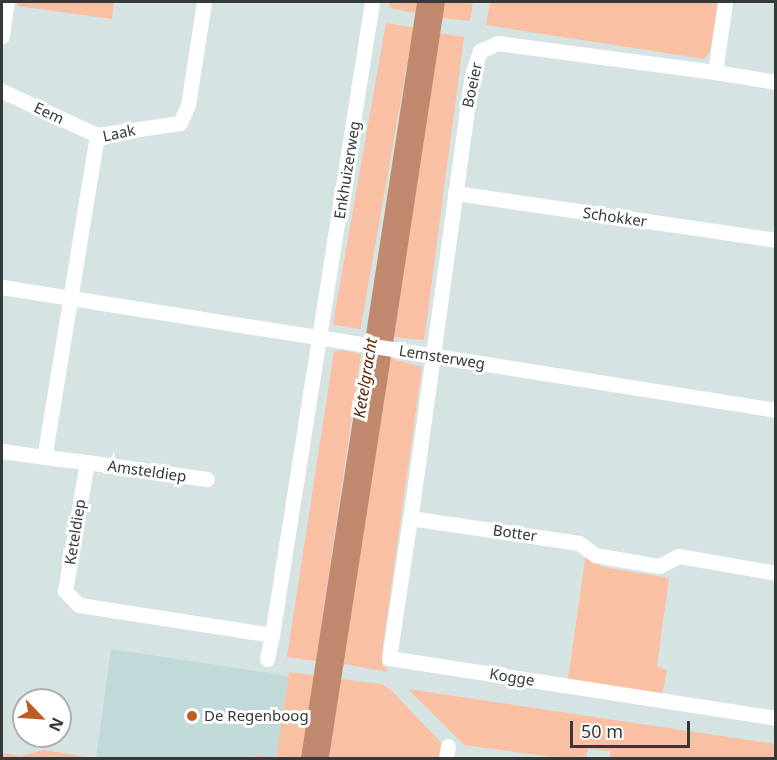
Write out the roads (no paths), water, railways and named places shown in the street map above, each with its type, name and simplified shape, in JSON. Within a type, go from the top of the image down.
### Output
[{"type":"street","points":[[2,36],[7,2]]},
{"type":"street","name":"Laak","points":[[70,298],[97,135],[180,123],[188,105],[204,2]]},
{"type":"street","name":"Enkhuizerweg","points":[[322,339],[372,2]]},
{"type":"street","points":[[715,72],[725,2]]},
{"type":"street","name":"Boeier","points":[[432,355],[472,74],[480,51],[498,43],[776,82]]},
{"type":"street","name":"Eem","points":[[2,91],[97,135]]},
{"type":"street","name":"Schokker","points":[[455,193],[776,240]]},
{"type":"street","name":"Lemsterweg","points":[[2,287],[776,410]]},
{"type":"street","points":[[44,457],[70,298]]},
{"type":"street","points":[[267,659],[322,339]]},
{"type":"street","points":[[410,518],[432,355]]},
{"type":"street","points":[[2,450],[87,462]]},
{"type":"street","name":"Keteldiep","points":[[87,462],[65,591],[79,605],[272,635]]},
{"type":"street","name":"Amsteldiep","points":[[87,462],[207,479]]},
{"type":"street","name":"Botter","points":[[410,518],[579,543],[595,555],[659,566],[679,556],[776,573]]},
{"type":"street","name":"Kogge","points":[[410,518],[389,658],[776,718]]},
{"type":"water","name":"Ketelgracht","points":[[417,2],[445,2],[394,337],[329,758],[301,758]]},
{"type":"place","name":"De Regenboog","points":[[192,716]]}]
